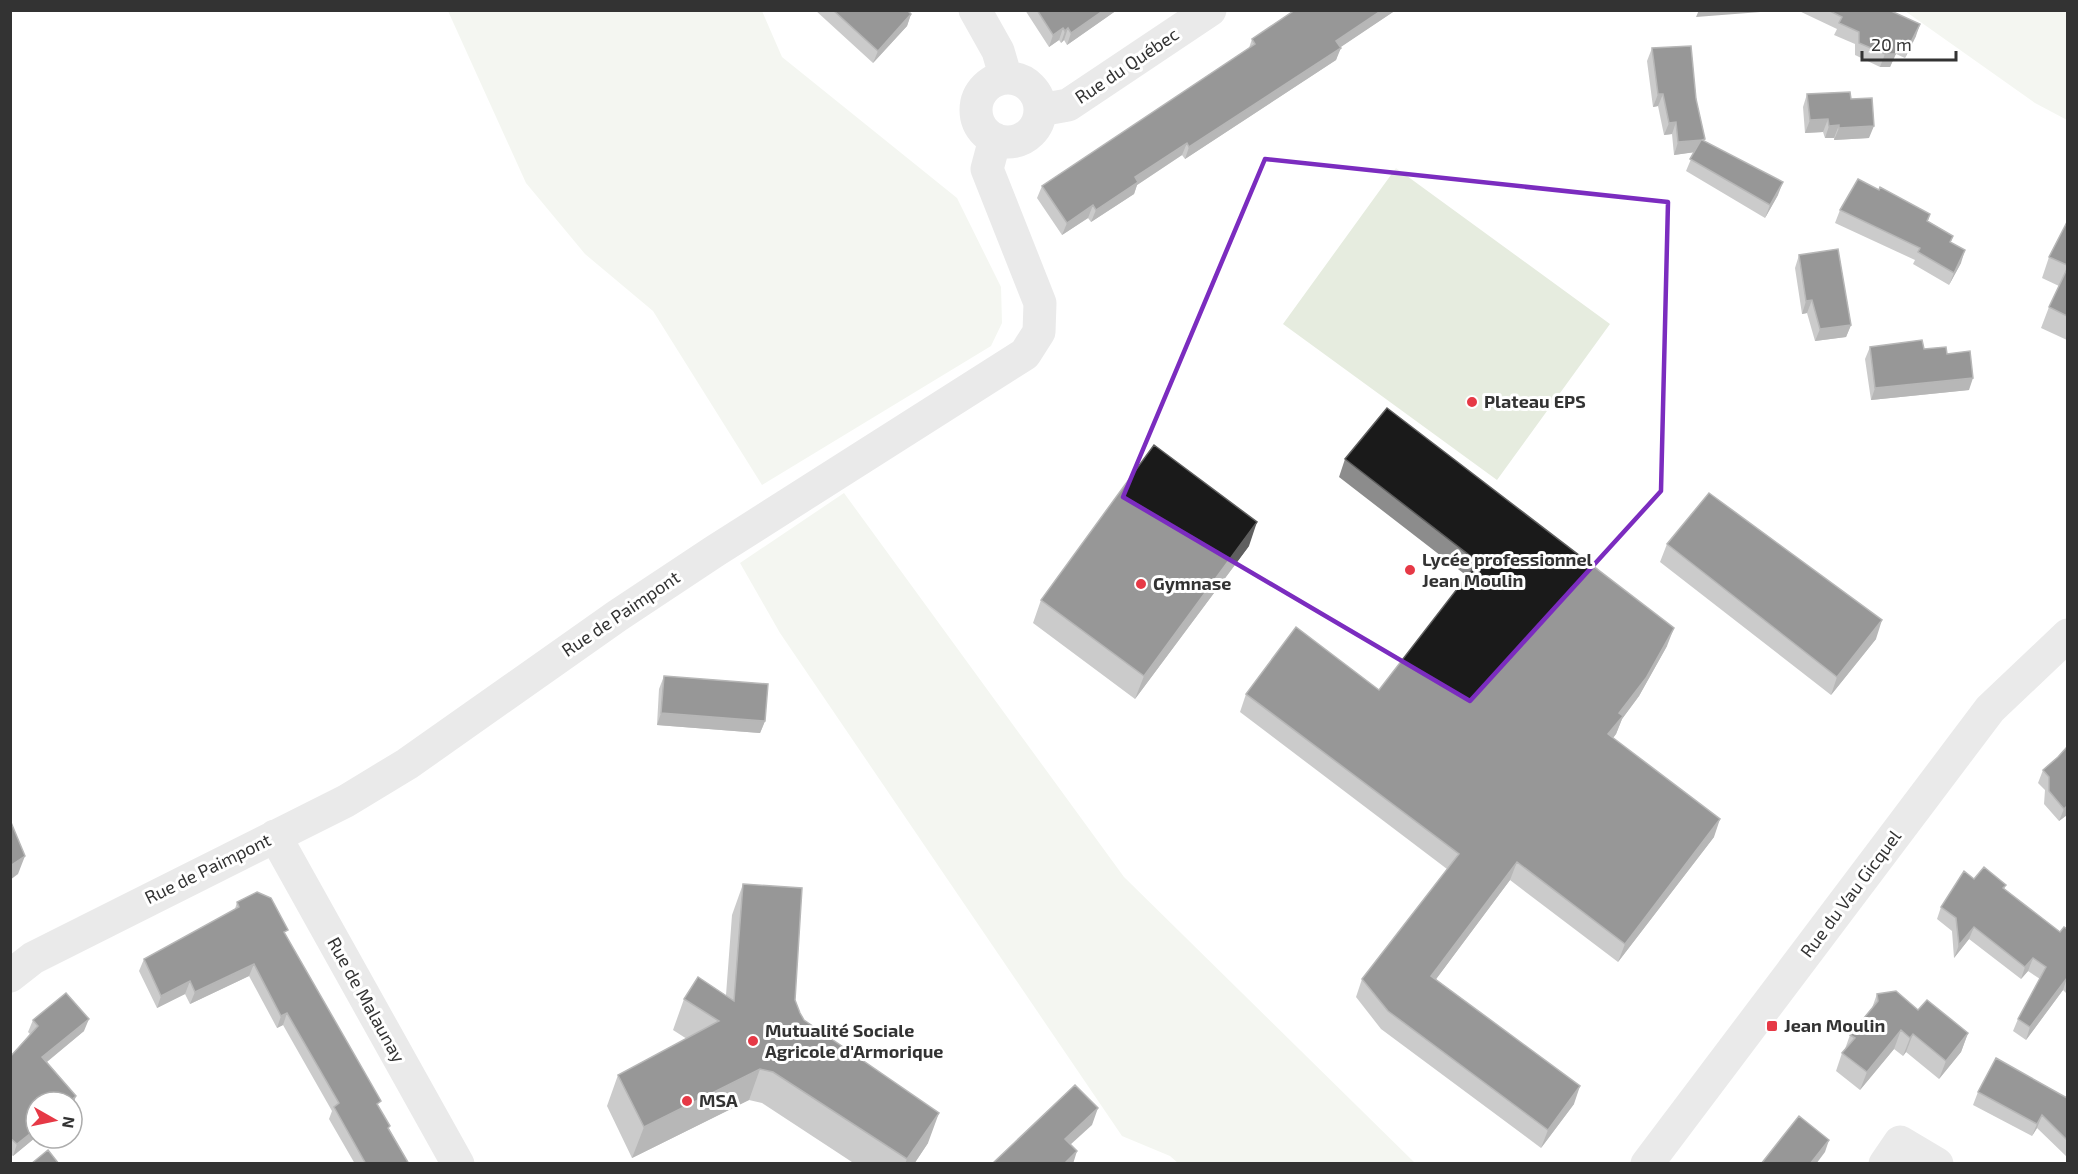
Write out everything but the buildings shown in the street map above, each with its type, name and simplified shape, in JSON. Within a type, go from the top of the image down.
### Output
[{"type":"street","points":[[975,10],[998,51],[1006,78]]},
{"type":"street","name":"Rue du Québec","points":[[1040,110],[1068,105],[1210,10]]},
{"type":"street","points":[[1006,78],[1026,83],[1038,100],[1040,110],[1034,129],[1026,136],[1006,142],[996,139],[980,125],[976,104],[987,86],[1006,78]]},
{"type":"street","name":"Rue de Paimpont","points":[[10,976],[33,958],[346,801],[407,764],[707,556],[1025,354],[1039,332],[1040,303],[987,169],[996,139]]},
{"type":"street","name":"Rue du Vau Gicquel","points":[[1647,1164],[1990,709],[2067,635]]},
{"type":"street","name":"Rue de Malaunay","points":[[275,836],[458,1164]]},
{"type":"street","points":[[1885,1164],[1900,1142],[1937,1164]]},
{"type":"highlighted area","points":[[1265,159],[1668,202],[1661,491],[1470,701],[1123,497]]},
{"type":"shaded area","points":[[448,11],[762,11],[782,57],[957,198],[1001,287],[1002,323],[991,346],[762,485],[653,311],[585,254],[526,183]]},
{"type":"shaded area","points":[[1905,11],[2067,11],[2067,120],[2035,103]]},
{"type":"shaded area","name":"Plateau EPS","points":[[1396,168],[1610,324],[1497,480],[1283,324]]},
{"type":"shaded area","points":[[844,493],[1124,877],[1415,1163],[1178,1163],[1170,1156],[1122,1136],[780,633],[740,563]]},
{"type":"place","name":"Plateau EPS","points":[[1472,402]]},
{"type":"place","name":"Lycée professionnel Jean Moulin","points":[[1410,570]]},
{"type":"place","name":"Gymnase","points":[[1141,584]]},
{"type":"place","name":"Jean Moulin","points":[[1772,1026]]},
{"type":"place","name":"Mutualité Sociale Agricole d'Armorique","points":[[753,1041]]},
{"type":"place","name":"MSA","points":[[687,1101]]}]
